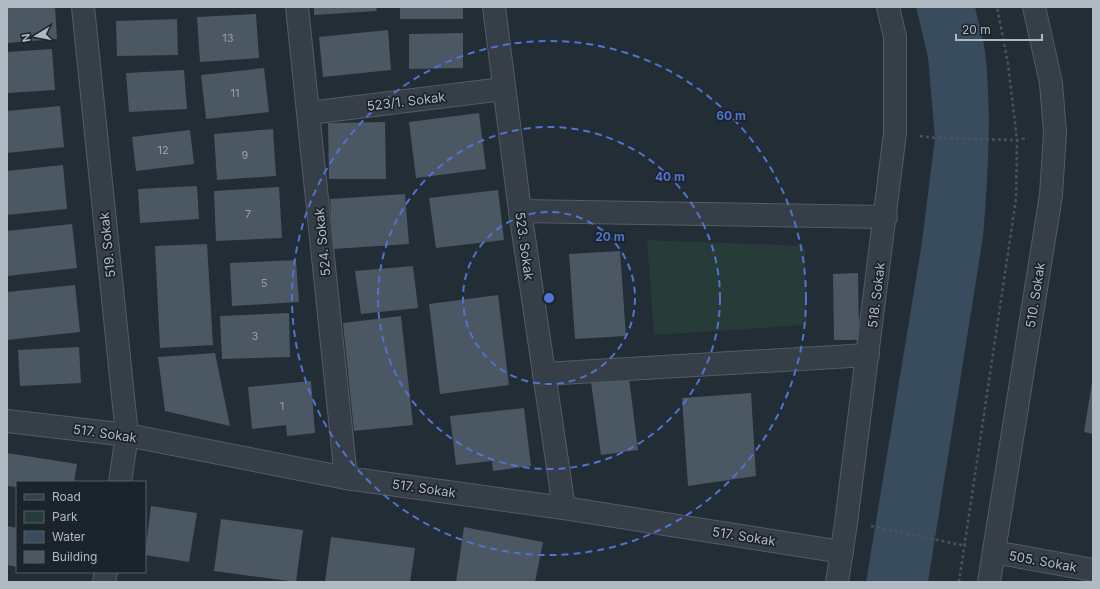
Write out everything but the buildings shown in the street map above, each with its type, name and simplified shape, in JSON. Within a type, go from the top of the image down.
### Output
[{"type":"street","name":"519. Sokak","points":[[83,7],[127,435],[120,481]]},
{"type":"street","name":"524. Sokak","points":[[297,7],[346,478]]},
{"type":"street","name":"523. Sokak","points":[[494,7],[503,89],[520,211],[564,508]]},
{"type":"street","name":"518. Sokak","points":[[837,582],[886,217],[895,133],[895,37],[888,7]]},
{"type":"street","name":"510. Sokak","points":[[989,582],[1052,187],[1055,133],[1050,83],[1034,7]]},
{"type":"street","name":"523/1. Sokak","points":[[309,113],[503,89]]},
{"type":"street","points":[[520,211],[886,217]]},
{"type":"street","points":[[544,374],[868,355]]},
{"type":"street","name":"517. Sokak","points":[[7,421],[127,435],[346,478],[564,508],[842,552]]},
{"type":"street","name":"505. Sokak","points":[[994,552],[1093,570]]},
{"type":"path","points":[[959,582],[1016,200],[1017,140],[1008,64],[997,7]]},
{"type":"path","points":[[935,138],[1017,140]]},
{"type":"path","points":[[872,527],[965,546]]},
{"type":"green space","points":[[647,240],[805,246],[807,325],[654,335]]},
{"type":"water","points":[[916,7],[975,7],[985,52],[989,121],[988,167],[983,237],[928,582],[866,582],[921,249],[935,138],[928,57]]}]
